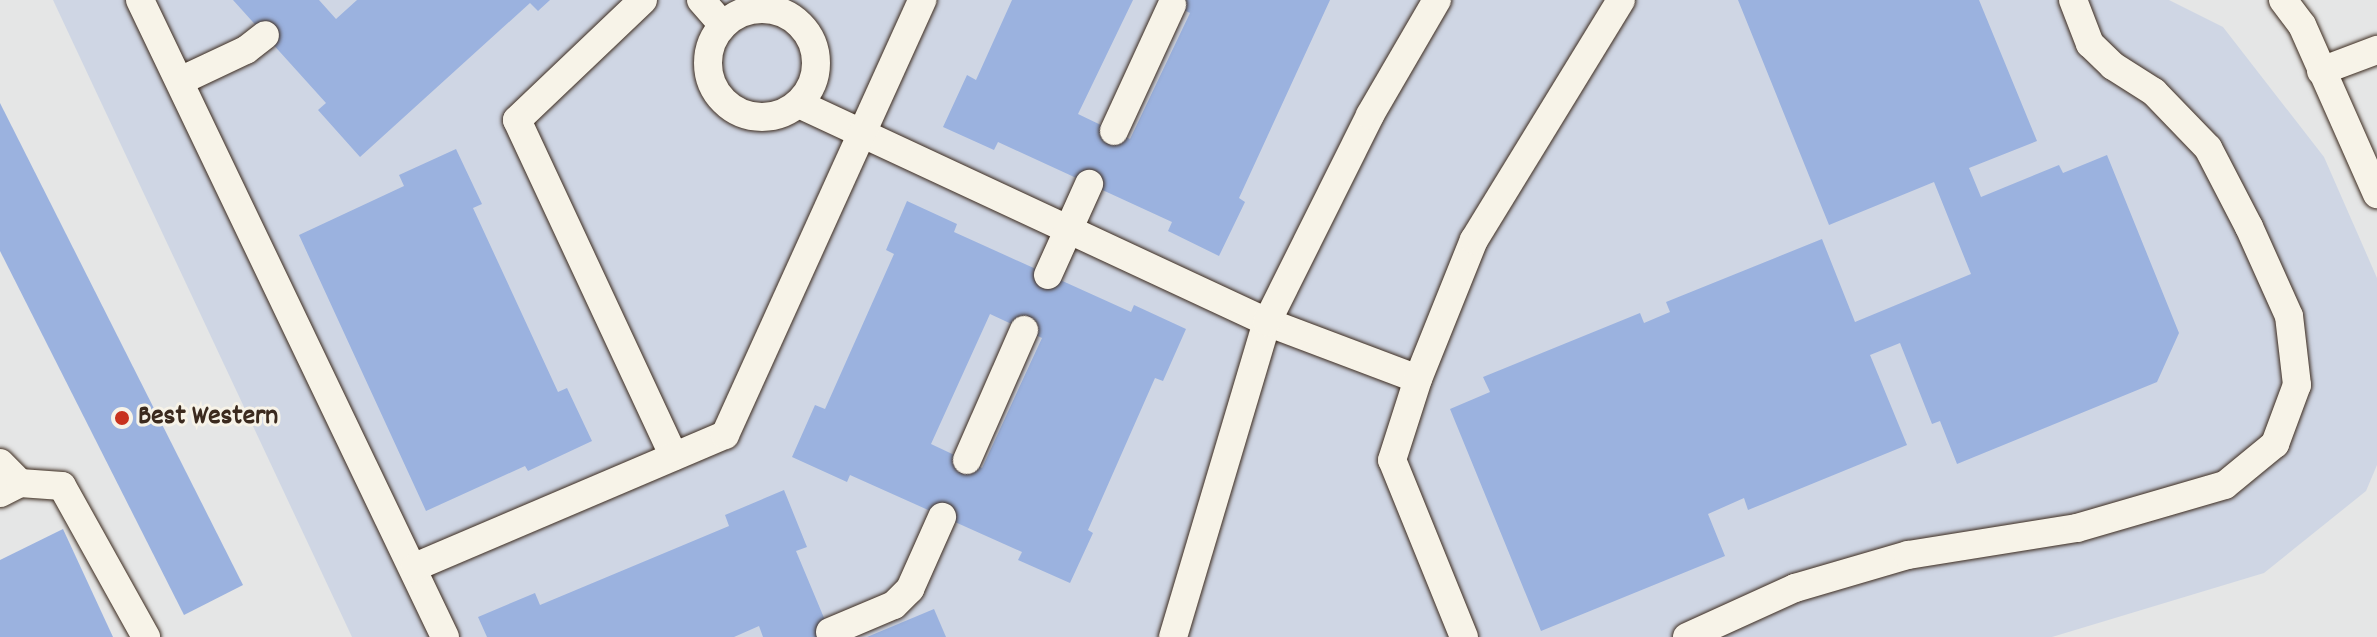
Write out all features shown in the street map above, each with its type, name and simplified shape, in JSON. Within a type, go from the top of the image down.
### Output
[{"type":"lane","points":[[140,0],[415,567],[445,637]]},
{"type":"lane","points":[[643,0],[517,120],[674,456]]},
{"type":"lane","points":[[701,0],[723,25]]},
{"type":"lane","points":[[415,567],[725,435],[922,0]]},
{"type":"lane","points":[[1173,637],[1267,322],[1370,115],[1437,0]]},
{"type":"lane","points":[[1464,637],[1392,460],[1418,379],[1474,240],[1621,0]]},
{"type":"lane","points":[[1687,637],[1795,588],[1908,555],[2077,528],[2225,485],[2275,444],[2297,385],[2289,316],[2249,227],[2208,148],[2154,92],[2113,66],[2090,44],[2073,0]]},
{"type":"lane","points":[[2283,0],[2302,25],[2377,194]]},
{"type":"lane","points":[[1114,131],[1172,5]]},
{"type":"lane","points":[[753,9],[770,9],[801,25],[811,40],[816,56],[810,90],[799,104],[765,118],[747,116],[724,101],[709,77],[708,59],[712,40],[723,25],[753,9]]},
{"type":"lane","points":[[180,81],[246,50],[265,35]]},
{"type":"lane","points":[[2321,71],[2377,50]]},
{"type":"lane","points":[[799,104],[1267,322],[1418,379]]},
{"type":"lane","points":[[1048,275],[1089,184]]},
{"type":"lane","points":[[967,460],[1024,330]]},
{"type":"lane","points":[[7,480],[62,486],[146,637]]},
{"type":"lane","points":[[830,632],[894,605],[910,589],[942,517]]},
{"type":"shaded area","points":[[53,0],[2169,0],[2223,27],[2324,157],[2377,278],[2377,465],[2366,491],[2264,573],[2052,637],[352,637]]},
{"type":"building","points":[[233,0],[319,0],[336,19],[357,0],[550,0],[538,11],[530,3],[360,157],[318,110],[326,103]]},
{"type":"building","points":[[1012,0],[1133,0],[1078,114],[1130,139],[1190,13],[1162,0],[1330,0],[1239,198],[1245,202],[1219,256],[1168,231],[1172,222],[998,142],[994,150],[943,127],[967,75],[976,80]]},
{"type":"building","points":[[1738,0],[1979,0],[2037,141],[1969,168],[1981,197],[2059,165],[2063,173],[2107,155],[2179,333],[2157,382],[1957,464],[1940,421],[1932,424],[1900,343],[1870,355],[1907,445],[1748,510],[1744,498],[1708,514],[1725,556],[1541,631],[1450,409],[1490,392],[1483,377],[1640,313],[1644,323],[1670,312],[1666,302],[1822,239],[1855,322],[1971,274],[1934,182],[1829,225]]},
{"type":"building","name":"Best Western","points":[[0,103],[243,585],[184,615],[0,251]]},
{"type":"building","points":[[456,149],[482,204],[473,208],[558,392],[567,388],[592,441],[528,471],[525,466],[426,511],[299,235],[404,186],[399,175]]},
{"type":"building","points":[[907,201],[957,224],[954,232],[1131,312],[1134,305],[1186,329],[1163,381],[1155,378],[1088,530],[1093,533],[1070,583],[1018,560],[1022,552],[850,475],[847,482],[792,457],[815,405],[825,409],[894,254],[886,250]],"holes":[[[990,314],[1042,338],[982,468],[931,444]]]},
{"type":"building","points":[[784,490],[807,547],[796,551],[832,637],[763,637],[759,626],[734,637],[487,637],[478,617],[535,593],[540,605],[729,526],[725,515]]},
{"type":"building","points":[[63,529],[113,637],[0,637],[0,560]]},
{"type":"building","points":[[934,609],[946,637],[867,637]]},
{"type":"place","name":"Best Western","points":[[122,418]]}]
